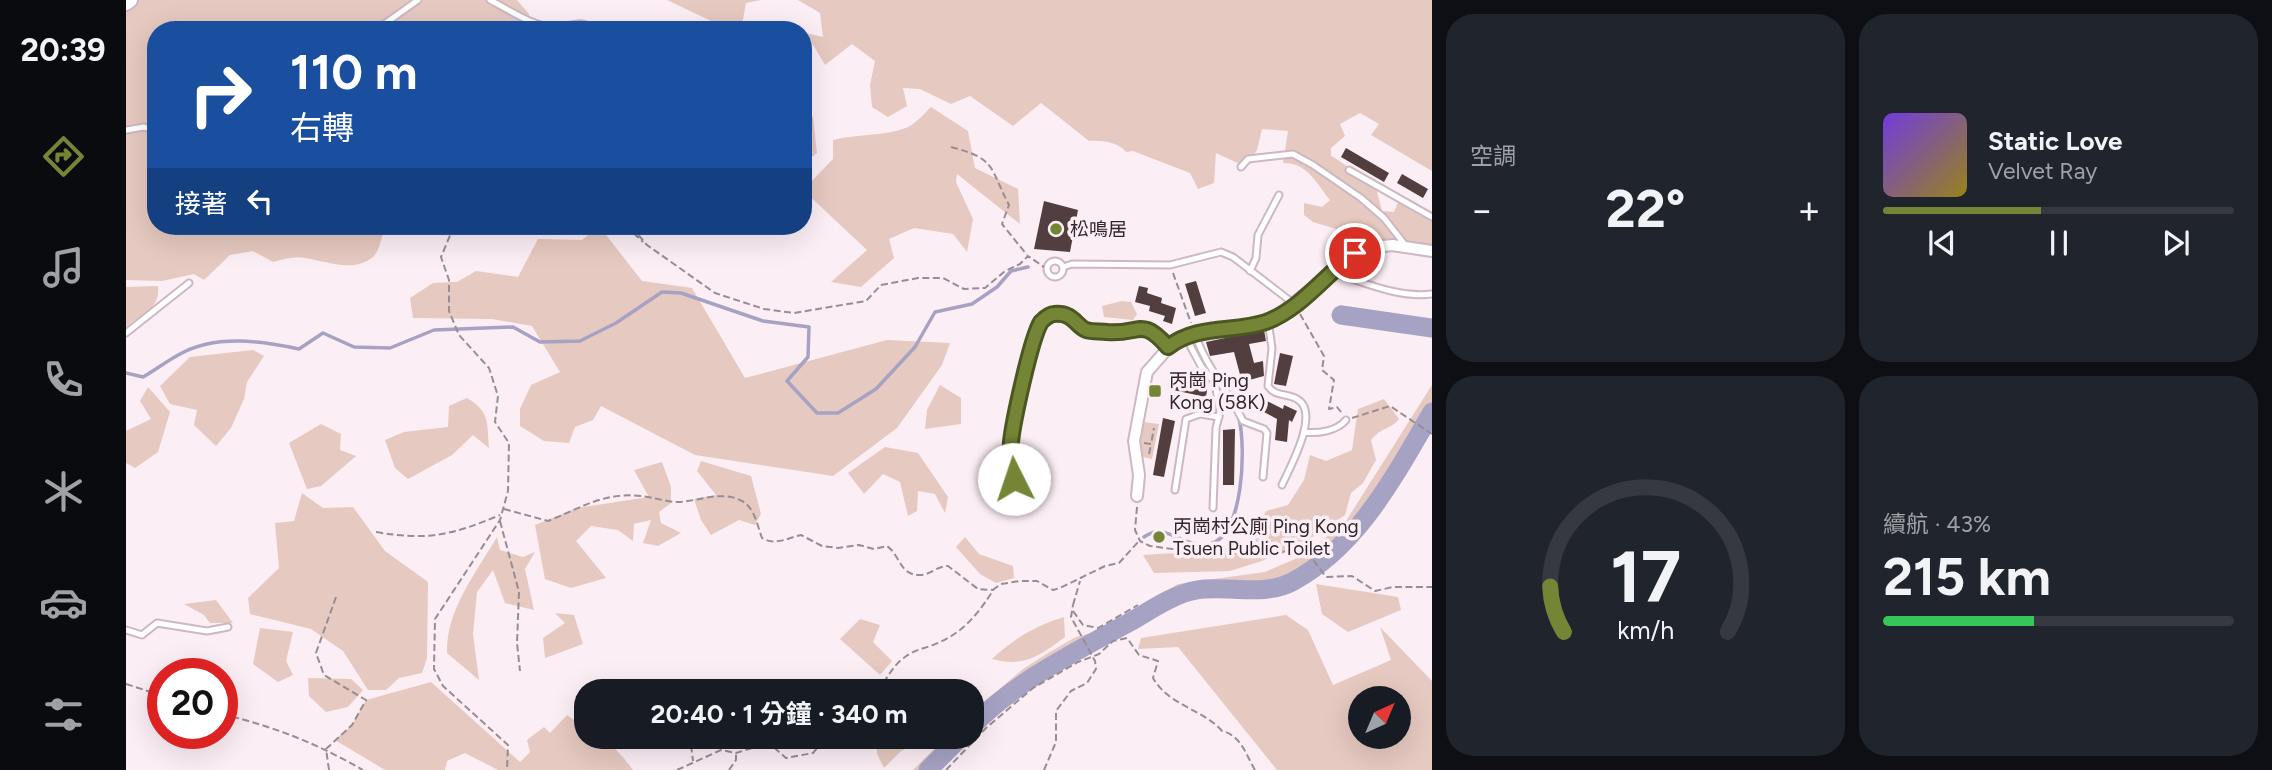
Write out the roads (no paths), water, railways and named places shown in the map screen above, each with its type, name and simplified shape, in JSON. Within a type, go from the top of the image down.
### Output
[{"type":"street","points":[[1138,496],[1139,475],[1134,441],[1147,372],[1168,347],[1190,335],[1268,321],[1295,304],[1355,253],[1366,247],[1392,245],[1432,251]]},
{"type":"lane","points":[[389,21],[418,0]]},
{"type":"lane","points":[[490,0],[531,21]]},
{"type":"lane","points":[[126,130],[147,128]]},
{"type":"lane","points":[[1241,167],[1248,159],[1293,154],[1361,198],[1384,218],[1408,248]]},
{"type":"lane","points":[[1349,170],[1432,217]]},
{"type":"lane","points":[[1250,271],[1256,258],[1258,234],[1279,195]]},
{"type":"lane","points":[[1063,267],[1072,264],[1170,265],[1222,252],[1295,304]]},
{"type":"lane","points":[[1333,272],[1394,293],[1415,296],[1432,293]]},
{"type":"lane","points":[[126,332],[189,283]]},
{"type":"lane","points":[[1026,502],[1010,466],[1012,439],[1034,342],[1045,318],[1054,313],[1074,318],[1087,330],[1122,334],[1146,328],[1157,334],[1168,347]]},
{"type":"lane","points":[[1268,321],[1272,348],[1268,386],[1276,394],[1298,399],[1305,405],[1304,432],[1282,485]]},
{"type":"lane","points":[[1190,335],[1200,366],[1215,383],[1219,417],[1213,508]]},
{"type":"lane","points":[[1190,335],[1243,421],[1264,429],[1267,433],[1263,477]]},
{"type":"lane","points":[[1175,490],[1186,419],[1200,414],[1219,417]]},
{"type":"lane","points":[[1304,432],[1322,432],[1342,425],[1346,420]]},
{"type":"lane","points":[[126,629],[142,635],[157,623],[207,631],[228,627]]},
{"type":"waterway","points":[[126,373],[143,377],[180,354],[208,344],[239,341],[299,349],[323,333],[354,347],[390,348],[434,330],[513,327],[540,342],[580,341],[616,323],[662,292],[681,293],[763,321],[809,327],[808,357],[787,381],[817,413],[838,413],[876,389],[915,347],[935,312],[972,304],[997,287],[1011,271],[1028,267]]},
{"type":"waterway","points":[[1341,315],[1432,328]]},
{"type":"waterway","points":[[984,715],[1007,695],[1067,656],[1171,599],[1197,590],[1269,589],[1292,582],[1316,567],[1337,549],[1373,507],[1432,412]]},
{"type":"waterway","points":[[1144,537],[1152,533],[1168,533],[1200,545],[1210,544],[1221,537],[1230,525],[1240,489],[1242,449],[1239,419]]},
{"type":"waterway","points":[[928,770],[949,749]]},
{"type":"place","name":"松鳴居","points":[[1056,229]]},
{"type":"place","name":"丙崗 Ping Kong (58K)","points":[[1155,391]]},
{"type":"place","name":"丙崗村公廁 Ping Kong Tsuen Public Toilet","points":[[1159,537]]}]
